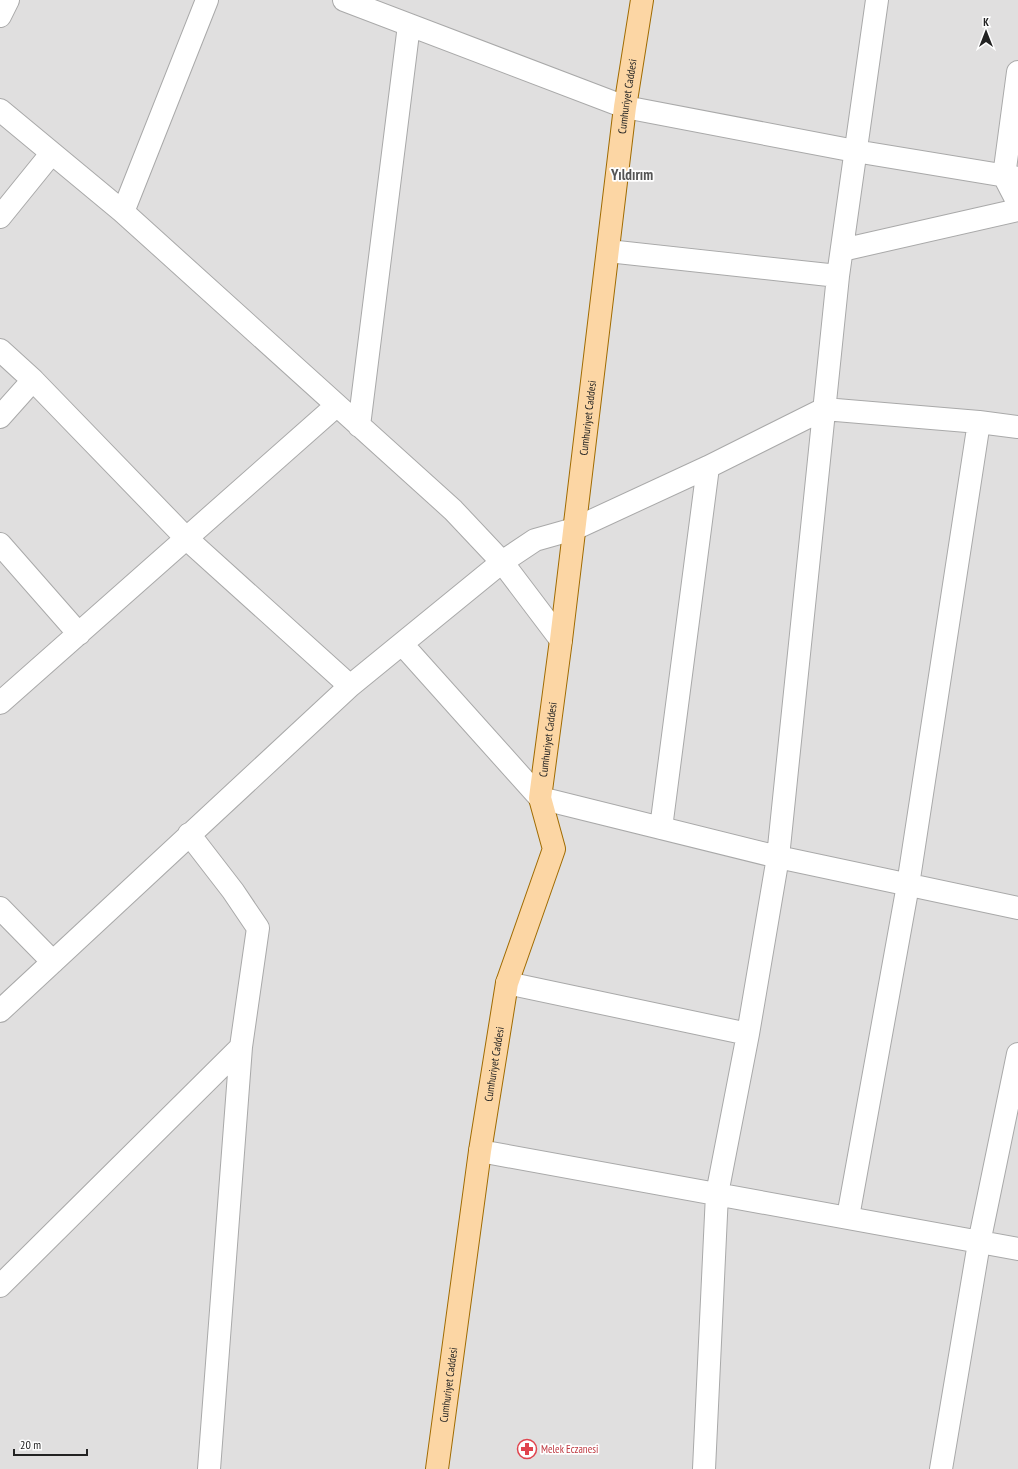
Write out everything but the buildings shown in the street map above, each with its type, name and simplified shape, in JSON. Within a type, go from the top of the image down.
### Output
[{"type":"main road","name":"Cumhuriyet Caddesi","points":[[437,1469],[480,1151],[507,983],[554,849],[540,798],[561,640],[625,107],[642,0]]},
{"type":"street","points":[[0,16],[8,0]]},
{"type":"street","points":[[123,212],[207,0]]},
{"type":"street","points":[[344,0],[625,107],[855,151],[1011,177]]},
{"type":"street","points":[[704,1469],[717,1194],[748,1034],[778,857],[838,276],[877,0]]},
{"type":"street","points":[[359,426],[409,25]]},
{"type":"street","points":[[1018,72],[1011,177],[1018,203]]},
{"type":"street","points":[[0,110],[51,154],[123,212],[336,406],[453,510],[502,562],[561,640]]},
{"type":"street","points":[[0,217],[51,154]]},
{"type":"street","points":[[842,250],[1018,210]]},
{"type":"street","points":[[608,251],[838,276]]},
{"type":"street","points":[[0,350],[33,380],[187,539],[350,686]]},
{"type":"street","points":[[0,416],[33,380]]},
{"type":"street","points":[[0,703],[336,406]]},
{"type":"street","points":[[0,1011],[350,686],[502,562],[535,540],[574,529],[708,467],[824,409],[979,422],[1018,428]]},
{"type":"street","points":[[848,1217],[908,885],[979,422]]},
{"type":"street","points":[[661,828],[708,467]]},
{"type":"street","points":[[0,544],[79,634]]},
{"type":"street","points":[[402,644],[540,798],[778,857],[1018,908]]},
{"type":"street","points":[[189,834],[233,891],[258,928],[241,1047],[209,1469]]},
{"type":"street","points":[[0,908],[53,962]]},
{"type":"street","points":[[507,983],[748,1034]]},
{"type":"street","points":[[0,1286],[241,1047]]},
{"type":"street","points":[[941,1469],[979,1242],[1018,1054]]},
{"type":"street","points":[[480,1151],[1018,1249]]},
{"type":"shaded area","points":[[0,0],[1018,0],[1018,1469],[0,1469]]},
{"type":"place","name":"Melek Eczanesi","points":[[527,1449]]},
{"type":"district","name":"Yıldırım","points":[[632,174]]}]
